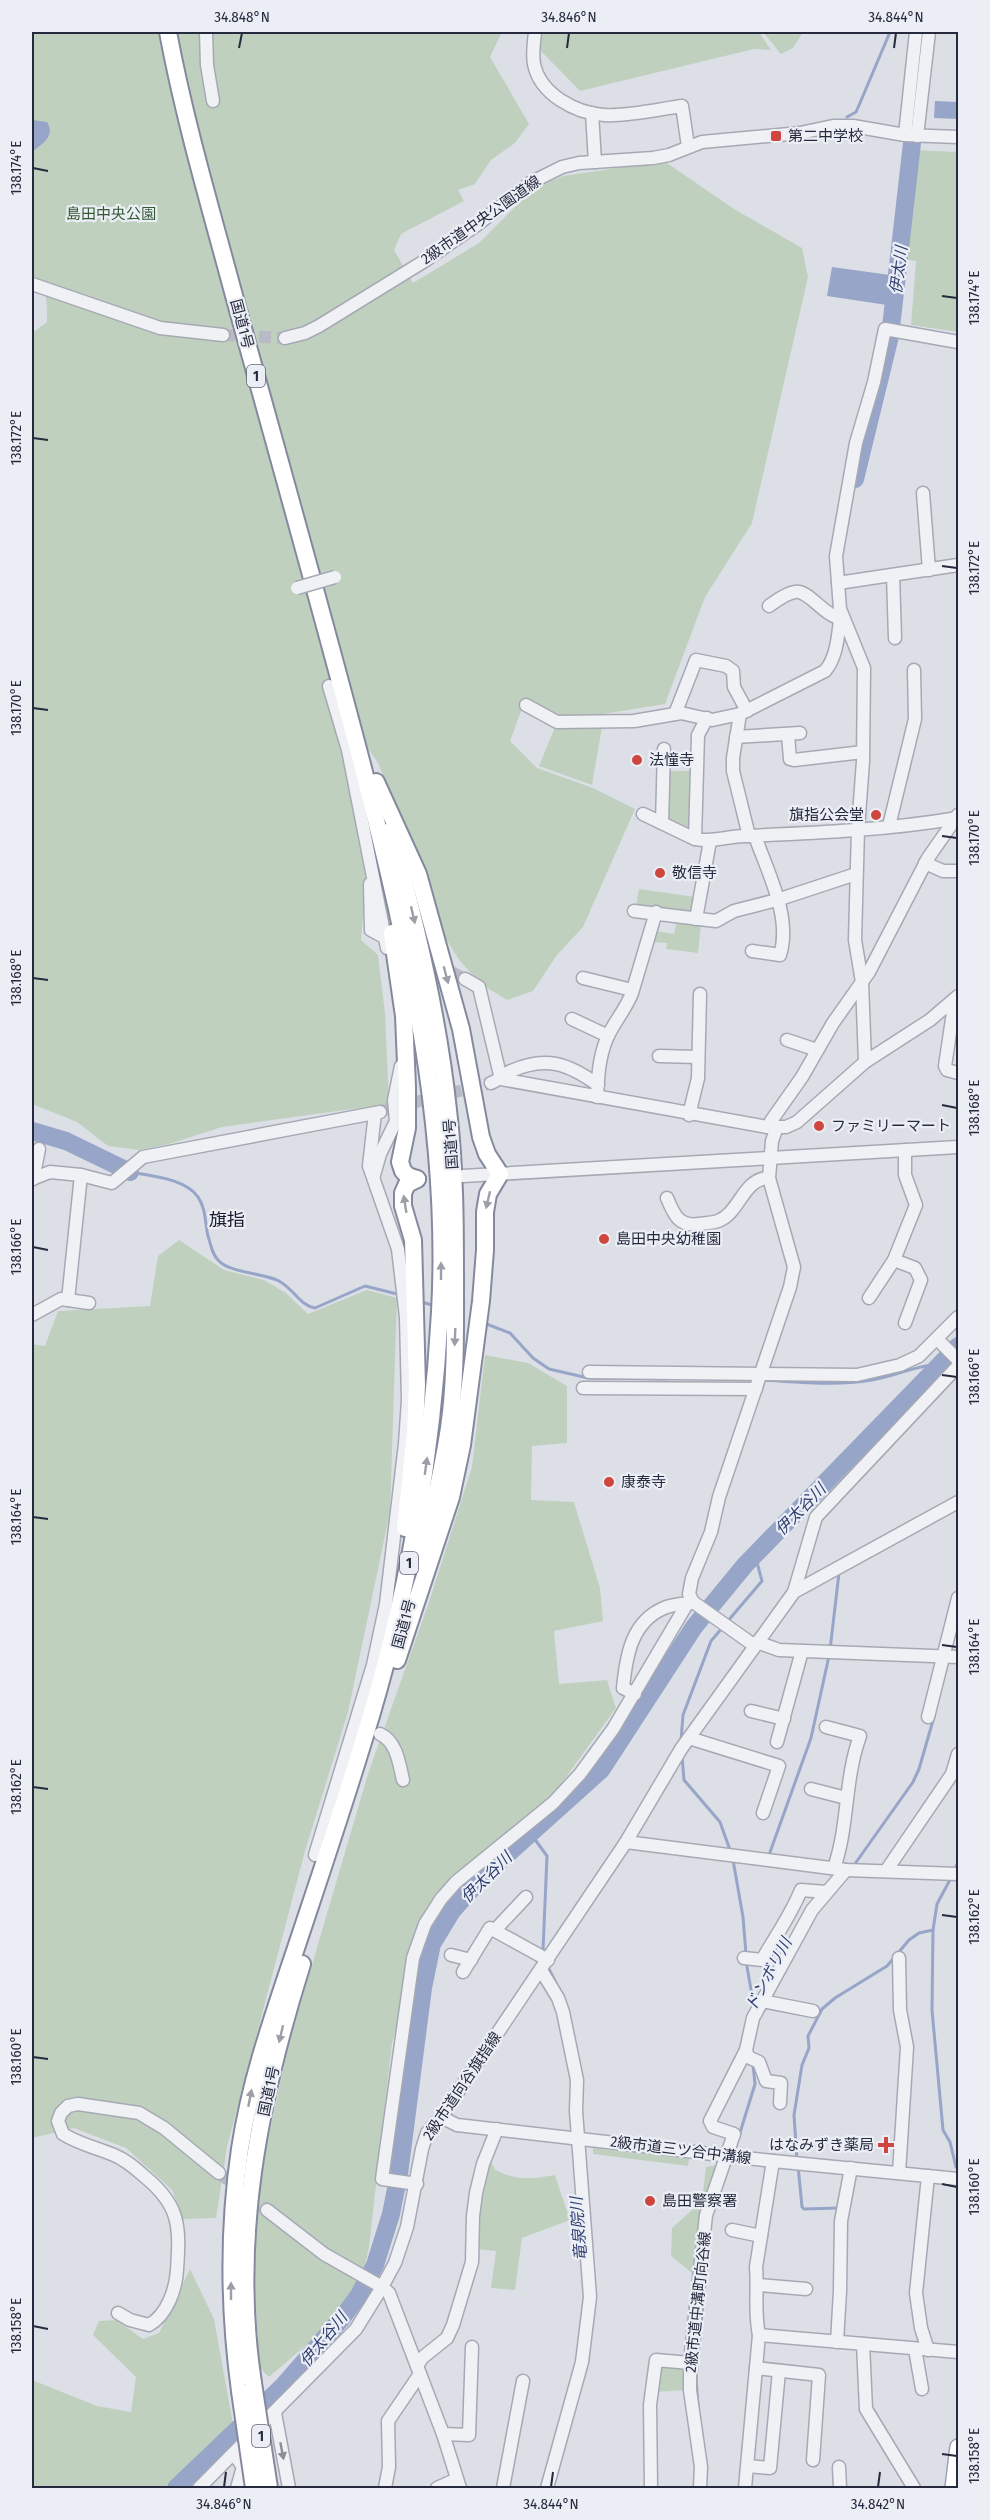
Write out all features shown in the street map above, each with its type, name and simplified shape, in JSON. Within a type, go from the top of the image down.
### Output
[{"type":"highway","name":"国道1号","points":[[168,32],[200,167],[350,720],[413,914],[435,1024],[448,1110],[455,1192],[455,1339],[449,1427],[435,1505],[385,1696],[286,2015],[252,2172],[246,2228],[244,2287],[246,2387],[254,2488]]},
{"type":"highway","name":"国道1号","points":[[269,2488],[246,2387],[231,2306],[231,2259],[240,2156],[253,2082],[273,2013],[365,1736],[408,1571],[431,1426],[441,1305],[441,1256],[434,1117],[415,994],[372,787]]},
{"type":"highway","points":[[372,787],[417,874],[460,1029],[481,1137],[487,1154],[500,1174],[488,1194],[485,1212],[481,1301],[462,1445],[451,1497],[385,1696]]},
{"type":"highway","points":[[372,787],[404,1016],[407,1128],[400,1162],[403,1171],[408,1176],[423,1178],[406,1184],[403,1193],[403,1206],[413,1240],[417,1385],[415,1432],[392,1638]]},
{"type":"main road","points":[[953,2488],[958,2447]]},
{"type":"street","points":[[206,32],[207,65],[213,101]]},
{"type":"street","points":[[535,32],[533,61],[537,74],[543,84],[566,103],[605,116],[682,106],[688,146]]},
{"type":"street","points":[[911,135],[916,32]]},
{"type":"street","points":[[911,135],[929,32]]},
{"type":"street","points":[[592,113],[595,162]]},
{"type":"street","name":"2級市道中央公園道線","points":[[285,338],[319,327],[426,260],[547,173],[579,163],[653,158],[702,142],[800,133],[833,126],[853,126],[911,135],[958,137]]},
{"type":"street","points":[[32,284],[160,328],[223,335]]},
{"type":"street","points":[[526,705],[558,722],[634,721],[681,712],[707,718],[727,718],[743,713],[825,671],[834,655],[841,615],[836,556],[838,538],[856,443],[874,382],[885,329],[958,342]]},
{"type":"street","points":[[923,493],[929,570]]},
{"type":"street","points":[[838,583],[958,565]]},
{"type":"street","points":[[892,575],[895,638]]},
{"type":"street","points":[[297,588],[335,577]]},
{"type":"street","points":[[769,606],[794,592],[802,592],[832,617],[841,615]]},
{"type":"street","points":[[841,615],[864,668],[855,940],[862,982],[865,1062]]},
{"type":"street","points":[[675,714],[696,660],[726,666],[733,671],[734,687],[743,713],[736,737],[733,771],[752,836],[777,900],[783,931],[780,954],[752,951]]},
{"type":"street","points":[[889,826],[915,719],[914,670]]},
{"type":"street","points":[[329,686],[348,750],[376,883],[395,994],[401,1071],[394,1100],[396,1121],[380,1154],[373,1179]]},
{"type":"street","points":[[695,839],[698,735],[707,718]]},
{"type":"street","points":[[736,737],[794,734],[790,759],[794,760],[863,752]]},
{"type":"street","points":[[662,823],[664,749]]},
{"type":"street","points":[[643,814],[695,839],[710,841],[889,826],[958,817]]},
{"type":"street","points":[[958,817],[925,863],[862,982],[832,1023],[802,1077],[771,1121],[773,1127],[769,1178],[794,1267],[790,1287],[719,1497],[711,1532],[692,1578],[689,1594],[692,1603],[716,1619],[756,1644],[772,1648],[958,1657]]},
{"type":"street","points":[[696,919],[710,841]]},
{"type":"street","points":[[925,863],[943,871],[958,871]]},
{"type":"street","points":[[634,911],[716,921],[734,911],[777,900],[856,874]]},
{"type":"street","points":[[376,883],[370,883],[371,930],[382,936]]},
{"type":"street","points":[[598,1091],[599,1069],[608,1036],[626,1007],[656,912]]},
{"type":"street","points":[[584,978],[632,990]]},
{"type":"street","points":[[465,979],[479,987],[496,1081]]},
{"type":"street","points":[[689,1115],[698,1078],[699,994]]},
{"type":"street","points":[[496,1081],[598,1091],[689,1115],[786,1127],[797,1122],[865,1062],[930,1020],[956,998]]},
{"type":"street","points":[[956,998],[945,1066],[947,1070],[958,1073]]},
{"type":"street","points":[[572,1019],[608,1036]]},
{"type":"street","points":[[787,1040],[817,1050]]},
{"type":"street","points":[[659,1056],[698,1057]]},
{"type":"street","points":[[496,1081],[507,1072],[522,1066],[551,1061],[580,1072],[598,1091]]},
{"type":"street","points":[[32,1179],[50,1172],[81,1175],[112,1183],[143,1157],[378,1112],[369,1166],[398,1249],[406,1317],[408,1400],[399,1505],[386,1604],[357,1729],[315,1855]]},
{"type":"street","points":[[463,1176],[958,1147]]},
{"type":"street","points":[[32,1179],[39,1149]]},
{"type":"street","points":[[869,1298],[894,1260],[916,1205],[905,1175],[905,1150]]},
{"type":"street","points":[[68,1300],[81,1175]]},
{"type":"street","points":[[667,1198],[682,1223],[689,1226],[718,1221],[731,1212],[753,1182],[769,1178]]},
{"type":"street","points":[[894,1260],[915,1268],[921,1280],[905,1323]]},
{"type":"street","points":[[32,1315],[61,1299],[89,1303]]},
{"type":"street","points":[[589,1372],[857,1376],[902,1364],[920,1356],[958,1317]]},
{"type":"street","points":[[937,1339],[958,1360]]},
{"type":"street","points":[[794,1592],[816,1517],[958,1366]]},
{"type":"street","points":[[583,1388],[756,1389]]},
{"type":"street","points":[[794,1592],[958,1502]]},
{"type":"street","name":"2級市道向谷旗指線","points":[[199,2488],[356,2329],[395,2263],[407,2227],[414,2183],[427,2133],[441,2117],[626,1842],[689,1738],[794,1592]]},
{"type":"street","points":[[928,1717],[958,1598]]},
{"type":"street","points":[[414,2183],[382,2178],[413,1958],[425,1924],[441,1899],[456,1882],[553,1803],[580,1774],[613,1729],[692,1603]]},
{"type":"street","points":[[635,1694],[623,1688],[626,1659],[632,1640],[651,1615],[664,1608],[692,1603]]},
{"type":"street","points":[[777,1742],[802,1651]]},
{"type":"street","points":[[751,1711],[784,1719]]},
{"type":"street","points":[[727,2155],[734,2134],[713,2127],[710,2121],[746,2050],[753,2018],[812,1910],[840,1869],[852,1758],[860,1736],[826,1726]]},
{"type":"street","points":[[380,1734],[388,1738],[393,1746],[403,1780]]},
{"type":"street","points":[[689,1738],[779,1766],[763,1813]]},
{"type":"street","points":[[886,1871],[958,1762]]},
{"type":"street","points":[[811,1789],[846,1798]]},
{"type":"street","points":[[626,1842],[840,1869],[958,1874]]},
{"type":"street","points":[[744,1958],[762,1960],[793,1911],[801,1890],[826,1892]]},
{"type":"street","points":[[495,1930],[526,1897]]},
{"type":"street","points":[[463,1972],[490,1928],[544,1965],[563,2012],[577,2080],[576,2111],[589,2265],[589,2316],[582,2362],[547,2488]]},
{"type":"street","points":[[451,1955],[471,1960]]},
{"type":"street","points":[[899,1958],[900,2010],[907,2047],[899,2173]]},
{"type":"street","points":[[762,2001],[813,2011]]},
{"type":"street","points":[[746,2050],[748,2057],[759,2062],[766,2081],[781,2083],[780,2103]]},
{"type":"street","points":[[118,2313],[142,2325],[149,2325],[159,2317],[176,2284],[176,2217],[171,2203],[162,2190],[130,2164],[63,2134],[58,2121],[61,2113],[68,2106],[78,2104],[139,2113],[164,2128],[219,2173]]},
{"type":"street","name":"2級市道三ツ合中溝線","points":[[441,2117],[457,2125],[773,2161],[958,2179]]},
{"type":"street","points":[[385,2488],[388,2467],[388,2421],[418,2370],[422,2358],[447,2338],[453,2325],[472,2262],[476,2193],[483,2164],[497,2129]]},
{"type":"street","name":"2級市道中溝町向谷線","points":[[700,2488],[700,2467],[690,2390],[690,2363],[706,2215],[727,2155]]},
{"type":"street","points":[[745,2488],[759,2335],[755,2318],[758,2284],[756,2267],[773,2161]]},
{"type":"street","points":[[837,2342],[841,2221],[851,2168]]},
{"type":"street","points":[[928,2176],[916,2293],[921,2328],[928,2350]]},
{"type":"street","points":[[267,2210],[324,2254],[389,2293],[443,2434],[458,2484],[437,2488]]},
{"type":"street","points":[[732,2230],[761,2236]]},
{"type":"street","points":[[758,2284],[806,2289]]},
{"type":"street","points":[[759,2335],[958,2352]]},
{"type":"street","points":[[863,2344],[866,2409],[914,2488]]},
{"type":"street","points":[[443,2434],[469,2435],[472,2347]]},
{"type":"street","points":[[915,2349],[922,2389]]},
{"type":"street","points":[[651,2488],[650,2405],[656,2360],[690,2363]]},
{"type":"street","points":[[756,2368],[819,2375],[813,2460]]},
{"type":"street","points":[[748,2466],[770,2468],[779,2371]]},
{"type":"street","points":[[503,2488],[523,2381]]},
{"type":"street","points":[[275,2413],[289,2488]]},
{"type":"street","points":[[234,2454],[243,2467],[237,2488]]},
{"type":"street","points":[[839,2467],[840,2488]]},
{"type":"green space","name":"島田中央公園","points":[[32,32],[502,32],[490,57],[529,124],[515,143],[491,160],[475,184],[458,190],[464,201],[401,234],[394,250],[413,283],[479,243],[533,189],[563,176],[664,161],[734,209],[802,248],[808,277],[752,523],[705,597],[665,704],[560,721],[602,727],[592,785],[539,766],[557,722],[524,703],[510,741],[537,768],[593,788],[635,809],[583,927],[557,955],[533,991],[507,1000],[481,984],[460,961],[439,928],[418,860],[378,763],[325,686],[360,830],[366,883],[361,940],[378,955],[385,1013],[389,1104],[222,1127],[169,1144],[139,1150],[108,1146],[77,1122],[32,1104],[32,333],[47,322],[47,303],[42,287],[32,279]]},
{"type":"green space","points":[[526,32],[759,32],[771,50],[754,49],[580,91],[540,50]]},
{"type":"green space","points":[[763,32],[803,32],[793,48],[781,54]]},
{"type":"green space","points":[[915,150],[958,152],[958,332],[911,325],[916,261],[905,259]]},
{"type":"green space","points":[[668,771],[693,771],[690,831],[666,820]]},
{"type":"green space","points":[[639,889],[695,897],[691,916],[636,906]]},
{"type":"green space","points":[[677,921],[701,924],[698,953],[666,949],[667,943],[652,942],[656,931],[674,934]]},
{"type":"green space","points":[[179,1240],[224,1270],[264,1280],[286,1293],[308,1314],[367,1290],[397,1298],[390,1512],[348,1712],[305,1851],[227,2147],[216,2218],[183,2219],[172,2190],[126,2148],[74,2128],[32,2138],[32,1344],[45,1346],[58,1311],[150,1306],[158,1256]]},
{"type":"green space","points":[[485,1355],[528,1363],[567,1386],[567,1443],[532,1446],[531,1500],[574,1502],[600,1588],[603,1621],[554,1631],[559,1684],[607,1680],[616,1708],[543,1809],[473,1867],[425,1931],[392,2043],[369,2247],[359,2295],[319,2334],[269,2377],[259,2367],[255,2287],[255,2219],[267,2144],[289,2043],[368,1774],[429,1602],[472,1467]]},
{"type":"green space","points":[[593,2148],[689,2159],[688,2166],[593,2154]]},
{"type":"green space","points":[[488,2155],[495,2170],[511,2176],[531,2178],[555,2175],[570,2220],[522,2238],[515,2290],[491,2288],[496,2251],[476,2249],[475,2223]]},
{"type":"green space","points":[[717,2165],[688,2333],[685,2334],[692,2273],[671,2256],[672,2228],[702,2201],[706,2167]]},
{"type":"green space","points":[[190,2269],[214,2319],[233,2424],[166,2488],[32,2488],[32,2380],[97,2406],[131,2412],[136,2377],[93,2335],[99,2321],[116,2320],[143,2339],[159,2333]]},
{"type":"green space","points":[[684,2365],[687,2390],[655,2392],[658,2366]]},
{"type":"water","points":[[935,101],[958,102],[958,119],[934,118]]},
{"type":"water","points":[[32,120],[47,122],[50,131],[47,139],[32,152]]},
{"type":"water","points":[[832,267],[890,275],[887,305],[827,296]]},
{"type":"waterway","points":[[847,117],[856,112],[890,32]]},
{"type":"waterway","name":"伊太川","points":[[855,479],[890,336],[915,117]]},
{"type":"waterway","points":[[32,1131],[66,1141],[130,1172]]},
{"type":"waterway","points":[[130,1172],[167,1179],[192,1191],[203,1206],[208,1236],[219,1261],[231,1268],[273,1278],[289,1288],[309,1306],[315,1308],[365,1286],[401,1295]]},
{"type":"waterway","points":[[422,1302],[435,1306]]},
{"type":"waterway","points":[[484,1323],[510,1333],[533,1358],[549,1369],[588,1378],[667,1379]]},
{"type":"waterway","name":"伊太谷川","points":[[176,2488],[284,2385],[342,2318],[359,2295],[375,2265],[391,2214],[399,2174],[423,1988],[432,1944],[452,1911],[482,1877],[601,1770],[694,1627],[745,1565],[958,1346]]},
{"type":"waterway","points":[[763,1380],[818,1383],[858,1382],[923,1366],[941,1364]]},
{"type":"waterway","points":[[727,1622],[762,1581],[755,1555]]},
{"type":"waterway","points":[[830,1650],[839,1573]]},
{"type":"waterway","points":[[681,1740],[683,1715],[711,1641],[723,1627]]},
{"type":"waterway","points":[[769,1855],[811,1738],[829,1656]]},
{"type":"waterway","name":"ドンボリ川","points":[[852,1868],[913,1782],[934,1717]]},
{"type":"waterway","points":[[682,1756],[684,1780],[720,1822],[730,1850]]},
{"type":"waterway","name":"竜泉院川","points":[[531,1834],[547,1856],[543,1950]]},
{"type":"waterway","points":[[733,1860],[743,1917],[746,1954]]},
{"type":"waterway","points":[[954,1870],[958,1863]]},
{"type":"waterway","points":[[952,1876],[937,1904],[933,1930],[932,2010],[943,2130],[950,2142],[956,2167]]},
{"type":"waterway","points":[[797,2160],[794,2115],[802,2065],[809,2048],[808,2036],[822,2009],[835,1998],[887,1966],[909,1940],[919,1933],[933,1930]]},
{"type":"waterway","points":[[746,1961],[754,2007]]},
{"type":"waterway","name":"竜泉院川","points":[[548,1967],[556,1983]]},
{"type":"waterway","name":"ドンボリ川","points":[[739,2136],[755,2084],[753,2064]]},
{"type":"waterway","points":[[798,2166],[802,2207],[804,2209],[839,2208]]},
{"type":"waterway","name":"ドンボリ川","points":[[698,2406],[696,2378],[708,2248]]},
{"type":"waterway","name":"竜泉院川","points":[[583,2380],[588,2360]]},
{"type":"tunnel","points":[[223,335],[285,338]]},
{"type":"tunnel","points":[[418,955],[465,979]]},
{"type":"tunnel","points":[[380,1111],[491,1083]]},
{"type":"tunnel","points":[[219,2173],[267,2210]]},
{"type":"place","name":"第二中学校","points":[[776,136]]},
{"type":"place","name":"法憧寺","points":[[637,760]]},
{"type":"place","name":"旗指公会堂","points":[[876,815]]},
{"type":"place","name":"敬信寺","points":[[660,873]]},
{"type":"place","name":"ファミリーマート","points":[[819,1126]]},
{"type":"place","name":"島田中央幼稚園","points":[[604,1239]]},
{"type":"place","name":"康泰寺","points":[[609,1482]]},
{"type":"place","name":"はなみずき薬局","points":[[886,2145]]},
{"type":"place","name":"島田警察署","points":[[650,2201]]},
{"type":"district","name":"旗指","points":[[227,1220]]}]
